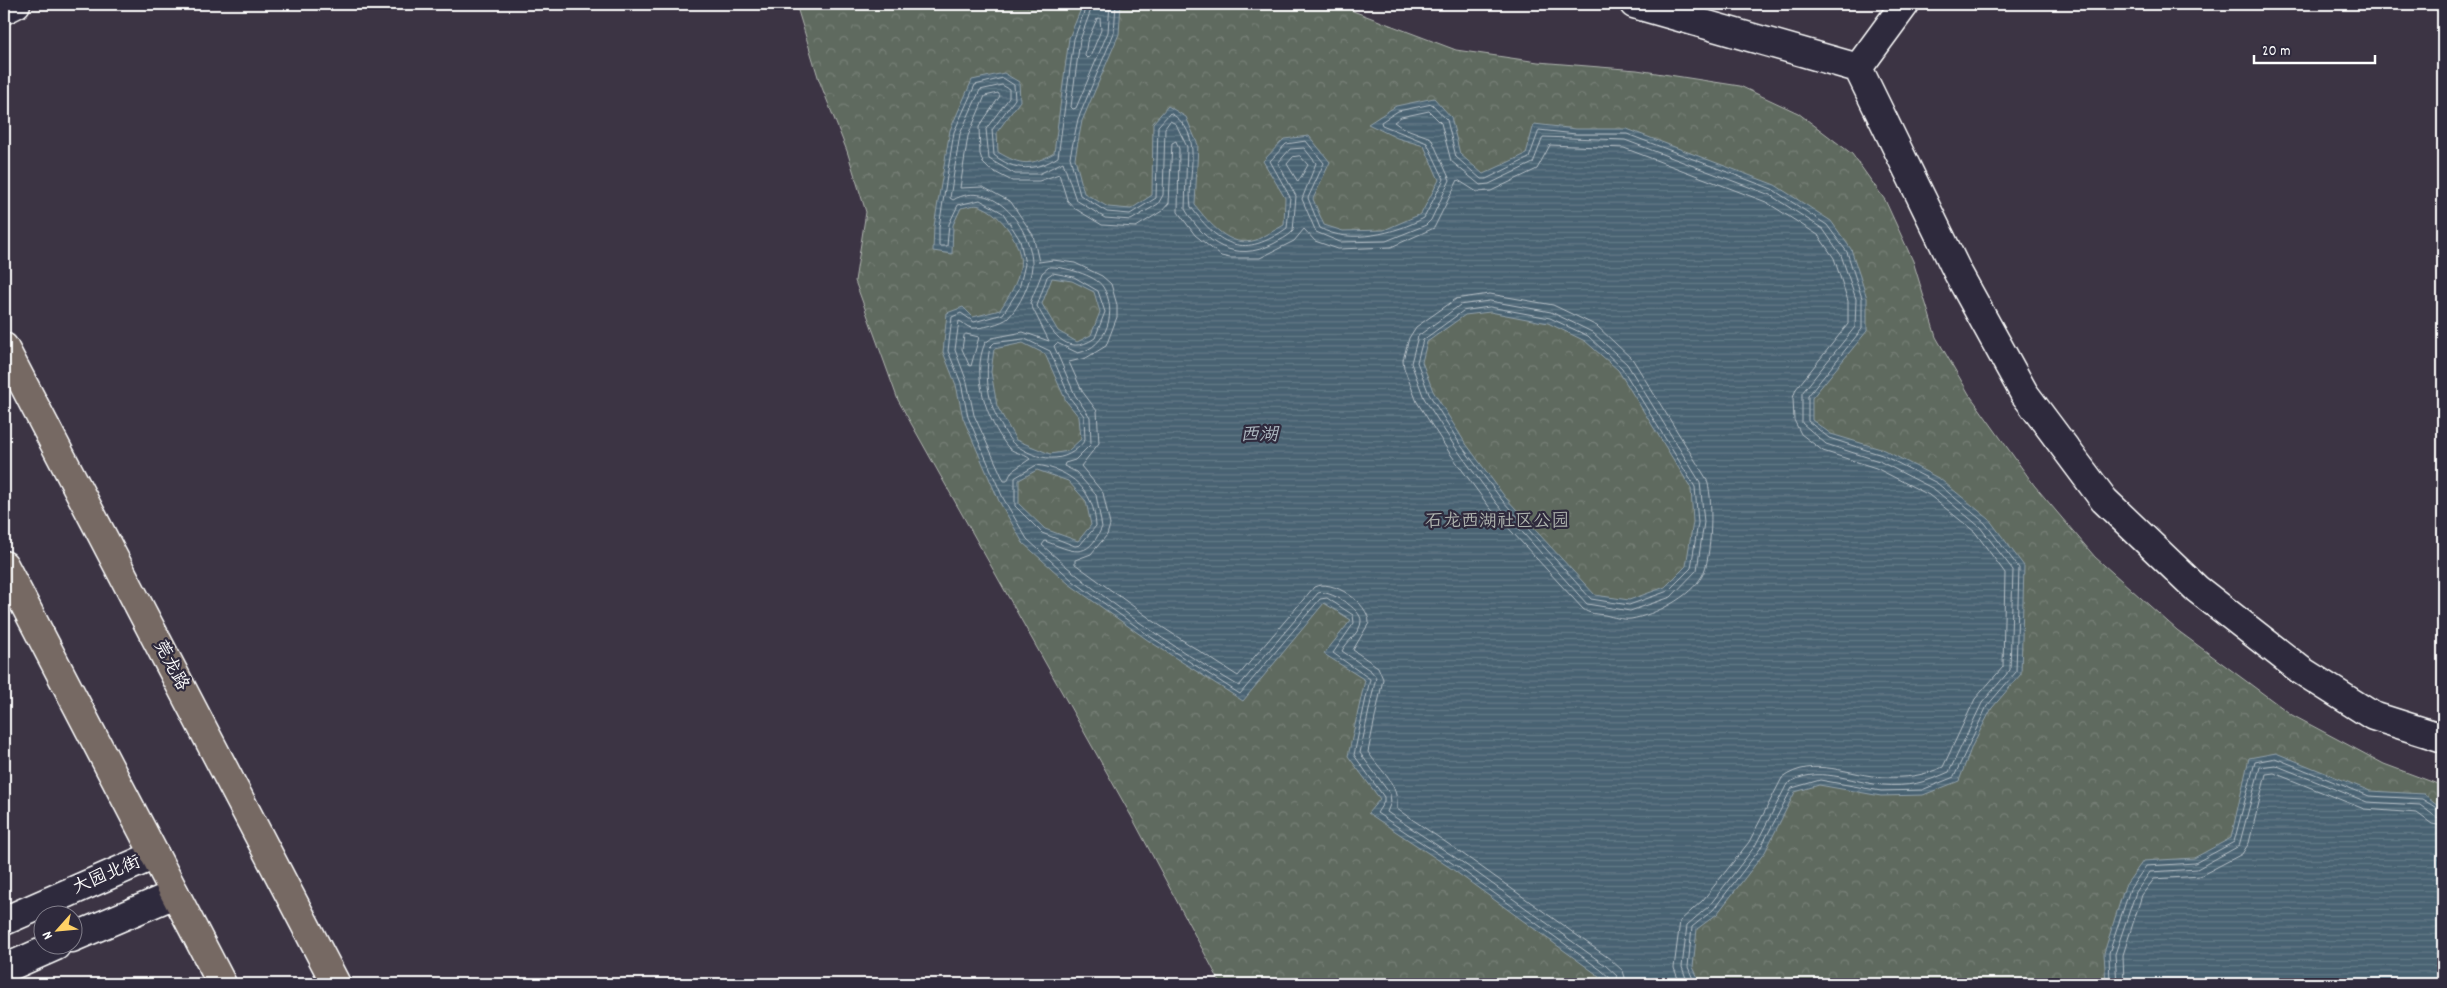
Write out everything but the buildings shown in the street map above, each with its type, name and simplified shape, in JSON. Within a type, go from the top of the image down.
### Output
[{"type":"main road","name":"莞龙路","points":[[4,347],[336,984]]},
{"type":"main road","points":[[4,565],[222,984]]},
{"type":"street","points":[[4,10],[16,4]]},
{"type":"street","points":[[1634,4],[1858,68],[1958,273],[2024,393],[2104,500],[2197,589],[2302,671],[2372,716],[2443,738]]},
{"type":"street","points":[[1858,68],[1905,4]]},
{"type":"street","name":"大园北街","points":[[4,920],[155,855]]},
{"type":"street","points":[[82,934],[175,894]]},
{"type":"street","points":[[4,968],[32,956]]},
{"type":"green space","name":"石龙西湖社区公园","points":[[796,4],[1344,4],[1353,11],[1456,50],[1538,62],[1637,70],[1740,86],[1798,113],[1852,154],[1885,200],[1913,261],[1936,337],[1969,394],[2034,485],[2095,557],[2177,630],[2292,715],[2384,764],[2443,786],[2443,984],[1221,984],[1134,821],[898,400],[855,281],[866,212],[847,151],[819,80]]},
{"type":"water","name":"西湖","points":[[1083,4],[1121,4],[1119,34],[1082,121],[1075,158],[1084,193],[1108,207],[1131,209],[1152,195],[1153,123],[1168,106],[1186,117],[1198,145],[1195,205],[1221,233],[1237,241],[1256,240],[1284,225],[1285,198],[1263,161],[1284,139],[1309,136],[1330,162],[1313,199],[1324,225],[1343,231],[1384,230],[1421,214],[1439,180],[1424,146],[1397,138],[1368,124],[1396,106],[1434,98],[1451,117],[1460,154],[1483,174],[1526,154],[1534,124],[1576,129],[1627,129],[1775,185],[1831,221],[1851,249],[1867,298],[1867,331],[1812,398],[1812,420],[1831,434],[1884,450],[1940,479],[1989,519],[2024,566],[2021,674],[1992,708],[1972,746],[1959,781],[1923,795],[1881,796],[1819,785],[1795,792],[1765,852],[1717,914],[1697,929],[1693,967],[1701,984],[1610,984],[1452,869],[1368,813],[1380,799],[1348,756],[1365,680],[1324,654],[1351,620],[1324,603],[1243,701],[1149,641],[1069,584],[1023,543],[999,501],[963,418],[956,385],[943,352],[947,313],[963,307],[973,317],[1000,310],[1015,285],[1019,274],[1020,259],[1015,240],[996,215],[980,206],[973,205],[961,208],[953,225],[952,254],[933,251],[934,226],[950,130],[972,80],[1004,73],[1019,82],[1020,101],[997,132],[998,152],[1013,160],[1026,163],[1046,157],[1054,153],[1069,38]],"holes":[[[1052,278],[1072,281],[1094,292],[1100,312],[1091,335],[1077,342],[1058,331],[1042,304]],[[1490,312],[1548,323],[1585,341],[1618,370],[1691,488],[1693,522],[1686,566],[1665,587],[1629,600],[1595,595],[1505,497],[1464,441],[1433,391],[1422,362],[1427,342],[1465,315]],[[1023,343],[1045,354],[1066,401],[1079,417],[1081,439],[1068,451],[1050,454],[1016,440],[997,406],[991,372],[994,349]],[[1037,470],[1068,481],[1086,501],[1091,525],[1078,541],[1045,529],[1019,504],[1019,480]]]},
{"type":"water","points":[[2276,753],[2370,791],[2424,794],[2443,809],[2443,984],[2106,984],[2104,953],[2125,886],[2143,861],[2194,858],[2231,838],[2249,758]]}]
